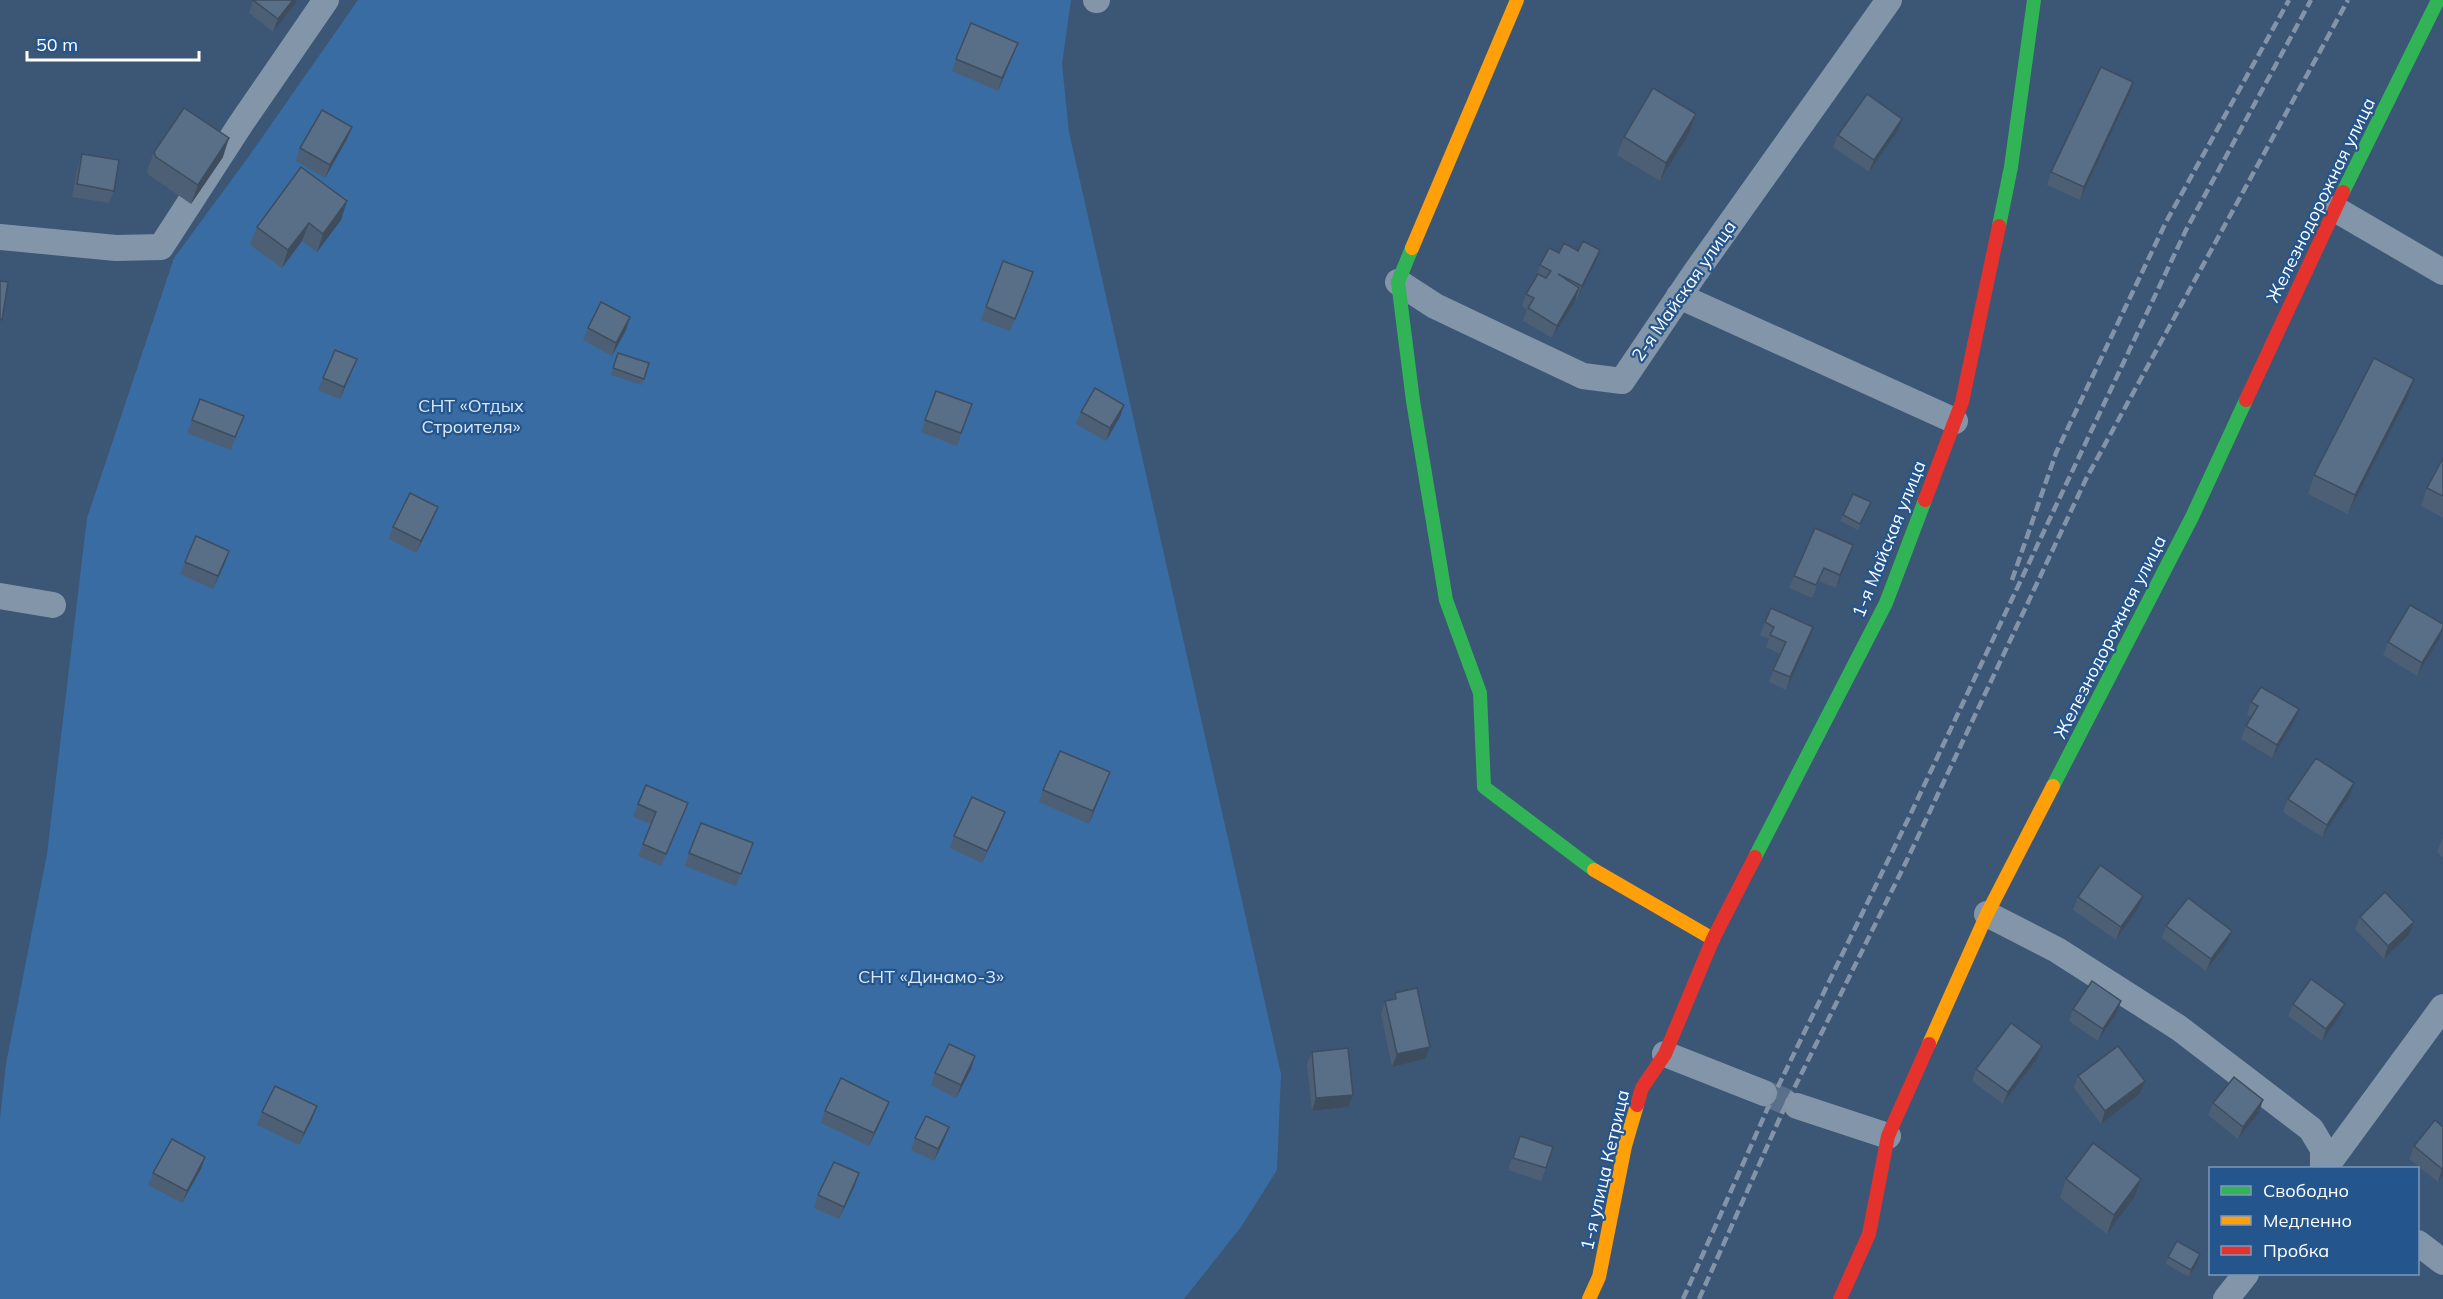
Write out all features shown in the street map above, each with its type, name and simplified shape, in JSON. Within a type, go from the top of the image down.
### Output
[{"type":"street","points":[[0,237],[116,248],[161,247],[242,122],[326,0]]},
{"type":"street","points":[[1517,0],[1398,282],[1413,401],[1446,600],[1480,693],[1484,787],[1588,867],[1713,939]]},
{"type":"street","name":"2-я Майская улица","points":[[1398,282],[1435,306],[1583,376],[1622,381],[1679,296],[1889,0]]},
{"type":"street","name":"1-я Майская улица","points":[[1665,1054],[1713,939],[1886,603],[1962,402],[2011,167],[2034,0]]},
{"type":"street","name":"Железнодорожная улица","points":[[1840,1299],[1869,1234],[1888,1136],[1987,914],[2192,517],[2335,209],[2438,0]]},
{"type":"street","points":[[2335,209],[2443,272]]},
{"type":"street","points":[[1679,296],[1955,421]]},
{"type":"street","points":[[0,596],[53,605]]},
{"type":"street","points":[[1987,914],[2057,950],[2179,1028],[2311,1129],[2323,1149],[2324,1167]]},
{"type":"street","points":[[2325,1167],[2443,1007]]},
{"type":"street","points":[[1665,1054],[1764,1093]]},
{"type":"street","name":"1-я улица Кетрица","points":[[1589,1299],[1599,1276],[1625,1146],[1642,1088],[1665,1054]]},
{"type":"street","points":[[1797,1106],[1888,1136]]},
{"type":"street","points":[[2419,1244],[2443,1262]]},
{"type":"street","points":[[2226,1299],[2245,1275]]},
{"type":"green space","points":[[358,0],[1071,0],[1062,64],[1069,132],[1281,1074],[1277,1170],[1241,1227],[1184,1299],[0,1299],[0,1118],[6,1064],[47,854],[87,518],[174,258],[247,159]]},
{"type":"building","points":[[253,0],[293,0],[278,19]]},
{"type":"building","points":[[971,23],[1018,43],[1002,78],[956,59]]},
{"type":"building","points":[[2101,67],[2133,82],[2084,187],[2051,172]]},
{"type":"building","points":[[1653,88],[1696,114],[1666,163],[1624,137]]},
{"type":"building","points":[[1867,94],[1902,119],[1874,160],[1838,135]]},
{"type":"building","points":[[184,108],[229,138],[198,185],[156,157],[154,152]]},
{"type":"building","points":[[322,110],[352,127],[330,165],[300,148]]},
{"type":"building","points":[[82,154],[119,160],[114,191],[77,184]]},
{"type":"building","points":[[301,167],[347,201],[323,234],[309,223],[288,250],[257,227]]},
{"type":"building","points":[[1583,241],[1600,250],[1582,286],[1558,274],[1579,288],[1557,326],[1528,308],[1534,298],[1526,294],[1538,274],[1546,278],[1551,271],[1540,265],[1549,248],[1559,253],[1564,243],[1578,251]]},
{"type":"building","points":[[1003,261],[1033,272],[1015,319],[986,307]]},
{"type":"building","points":[[0,281],[8,282],[2,320],[0,319]]},
{"type":"building","points":[[601,302],[630,317],[616,343],[588,328]]},
{"type":"building","points":[[335,350],[357,359],[344,387],[323,378]]},
{"type":"building","points":[[618,353],[649,363],[644,379],[613,368]]},
{"type":"building","points":[[2374,358],[2414,379],[2355,495],[2314,475]]},
{"type":"building","points":[[1095,388],[1124,405],[1110,428],[1081,412]]},
{"type":"building","points":[[936,391],[972,404],[961,433],[925,420]]},
{"type":"building","points":[[200,399],[244,416],[235,437],[192,420]]},
{"type":"building","points":[[2443,458],[2443,496],[2427,488]]},
{"type":"building","points":[[410,493],[438,507],[421,541],[393,527]]},
{"type":"building","points":[[1853,494],[1871,502],[1860,524],[1843,515]]},
{"type":"building","points":[[1815,528],[1853,545],[1840,575],[1824,568],[1816,585],[1794,576]]},
{"type":"building","points":[[196,536],[229,551],[218,576],[185,562]]},
{"type":"building","points":[[2410,605],[2443,624],[2443,628],[2422,663],[2388,642]]},
{"type":"building","points":[[1771,608],[1813,627],[1790,677],[1773,670],[1786,642],[1770,635],[1774,627],[1765,622]]},
{"type":"building","points":[[2261,687],[2299,709],[2277,745],[2246,726],[2258,706],[2251,702]]},
{"type":"building","points":[[1060,751],[1110,772],[1093,811],[1043,790]]},
{"type":"building","points":[[2316,758],[2354,783],[2327,825],[2288,799]]},
{"type":"building","points":[[646,785],[688,803],[666,854],[643,844],[656,812],[638,804]]},
{"type":"building","points":[[972,797],[1005,812],[987,851],[954,836]]},
{"type":"building","points":[[701,823],[753,843],[741,874],[689,853]]},
{"type":"building","points":[[2100,865],[2143,896],[2121,927],[2078,897]]},
{"type":"building","points":[[2385,892],[2414,922],[2388,946],[2360,917]]},
{"type":"building","points":[[2188,898],[2232,931],[2211,959],[2166,926]]},
{"type":"building","points":[[2311,979],[2345,1004],[2326,1029],[2293,1004]]},
{"type":"building","points":[[2092,981],[2121,1001],[2103,1029],[2073,1009]]},
{"type":"building","points":[[1417,988],[1430,1047],[1397,1054],[1385,1001],[1396,999],[1395,993]]},
{"type":"building","points":[[2011,1023],[2042,1046],[2008,1092],[1976,1069]]},
{"type":"building","points":[[949,1044],[975,1056],[961,1085],[935,1073]]},
{"type":"building","points":[[2118,1046],[2145,1081],[2105,1111],[2078,1076]]},
{"type":"building","points":[[1348,1048],[1353,1095],[1316,1098],[1312,1052]]},
{"type":"building","points":[[2234,1077],[2263,1100],[2243,1127],[2213,1103]]},
{"type":"building","points":[[841,1078],[889,1102],[874,1133],[825,1111]]},
{"type":"building","points":[[275,1086],[317,1106],[304,1133],[262,1112]]},
{"type":"building","points":[[926,1116],[949,1127],[938,1149],[915,1138]]},
{"type":"building","points":[[2435,1120],[2443,1127],[2442,1169],[2414,1146]]},
{"type":"building","points":[[1520,1136],[1553,1147],[1546,1168],[1513,1158]]},
{"type":"building","points":[[172,1139],[205,1157],[187,1191],[153,1173]]},
{"type":"building","points":[[2093,1143],[2141,1179],[2114,1215],[2066,1179]]},
{"type":"building","points":[[834,1162],[859,1173],[844,1207],[818,1195]]},
{"type":"building","points":[[2177,1241],[2200,1254],[2191,1270],[2168,1257]]},
{"type":"tunnel","points":[[1764,1093],[1797,1106]]},
{"type":"railway","points":[[2012,580],[2056,453],[2166,222],[2289,0]]},
{"type":"railway","points":[[1683,1299],[1770,1103],[1912,811],[2186,230],[2311,0]]},
{"type":"railway","points":[[1699,1299],[1783,1111],[1907,860],[2086,479],[2348,0]]},
{"type":"traffic: fast","points":[[1999,226],[2011,167],[2034,0]]},
{"type":"traffic: fast","points":[[2343,192],[2438,0]]},
{"type":"traffic: fast","points":[[1412,248],[1398,282],[1413,401],[1446,600],[1480,693],[1484,787],[1594,870]]},
{"type":"traffic: fast","points":[[2053,786],[2192,517],[2246,400]]},
{"type":"traffic: fast","points":[[1755,857],[1886,603],[1925,500]]},
{"type":"traffic: slow","points":[[1412,248],[1517,0]]},
{"type":"traffic: slow","points":[[1929,1044],[1987,914],[2053,786]]},
{"type":"traffic: slow","points":[[1594,870],[1713,939]]},
{"type":"traffic: slow","points":[[1589,1299],[1599,1277],[1625,1146],[1637,1105]]},
{"type":"traffic: jam","points":[[2246,400],[2343,192]]},
{"type":"traffic: jam","points":[[1925,500],[1962,402],[1999,226]]},
{"type":"traffic: jam","points":[[1637,1105],[1642,1088],[1665,1054],[1713,939],[1755,857]]},
{"type":"traffic: jam","points":[[1840,1299],[1869,1234],[1888,1136],[1929,1044]]},
{"type":"park label","name":"СНТ «Отдых Строителя»","points":[[471,416]]},
{"type":"park label","name":"СНТ «Динамо-3»","points":[[931,977]]}]
